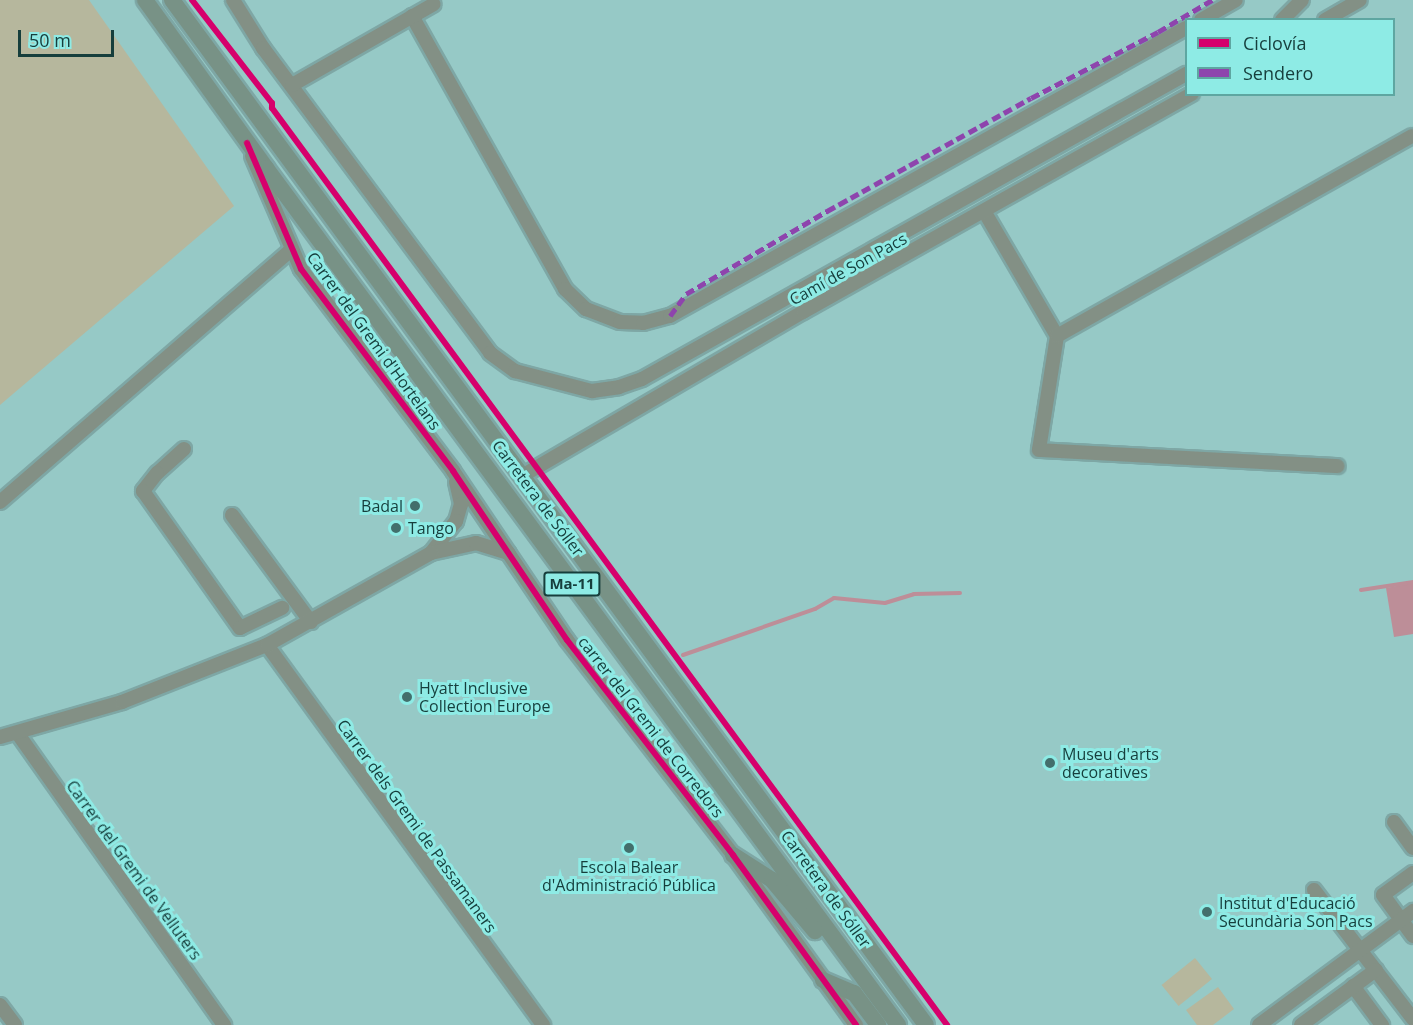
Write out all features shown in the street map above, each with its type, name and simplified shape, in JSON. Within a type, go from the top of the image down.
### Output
[{"type":"main road","name":"Carretera de Sóller","points":[[172,0],[926,1025]]},
{"type":"main road","name":"Carretera de Sóller","points":[[146,4],[897,1025]]},
{"type":"main road","points":[[733,855],[772,880],[840,963],[862,977]]},
{"type":"main road","points":[[823,980],[854,993],[878,1025]]},
{"type":"street","points":[[233,0],[262,48],[292,85],[490,353],[515,370],[592,391],[619,387],[642,379],[1185,75]]},
{"type":"street","points":[[1204,18],[1236,0]]},
{"type":"street","points":[[1284,18],[1302,0]]},
{"type":"street","points":[[1328,18],[1360,0]]},
{"type":"street","points":[[292,85],[434,4]]},
{"type":"street","points":[[412,16],[565,289],[586,309],[620,322],[643,323],[670,316],[1185,29]]},
{"type":"street","name":"Camí de Son Pacs","points":[[522,476],[701,371],[1188,96]]},
{"type":"street","points":[[1057,336],[1412,136]]},
{"type":"street","name":"Carrer del Gremi d'Hortelans","points":[[247,142],[301,269],[453,471],[481,512]]},
{"type":"street","points":[[984,211],[1057,336],[1039,450],[1338,466]]},
{"type":"street","points":[[0,502],[292,249]]},
{"type":"street","points":[[184,449],[157,473],[143,491],[240,628],[282,608]]},
{"type":"street","points":[[431,553],[456,521],[461,504],[453,471]]},
{"type":"street","name":"carrer del Gremi de Corredors","points":[[481,512],[567,640],[733,855],[823,980]]},
{"type":"street","points":[[232,515],[311,622]]},
{"type":"street","points":[[0,737],[18,734],[122,702],[267,645],[431,553],[476,543],[509,553]]},
{"type":"street","name":"Carrer dels Gremi de Passamaners","points":[[267,645],[543,1025]]},
{"type":"street","name":"Carrer del Gremi de Velluters","points":[[18,734],[224,1025]]},
{"type":"street","points":[[1394,822],[1413,848]]},
{"type":"street","points":[[1413,873],[1383,895],[1413,936]]},
{"type":"street","points":[[1314,890],[1413,1020],[1407,1025]]},
{"type":"street","points":[[1259,1025],[1413,911]]},
{"type":"street","points":[[1300,1025],[1376,970]]},
{"type":"street","points":[[823,980],[856,1025]]},
{"type":"street","points":[[1353,986],[1382,1025]]},
{"type":"street","points":[[0,1005],[15,1025]]},
{"type":"green space","points":[[0,0],[89,0],[234,206],[0,405]]},
{"type":"green space","points":[[1195,958],[1212,979],[1179,1006],[1162,985]]},
{"type":"green space","points":[[1218,987],[1234,1009],[1213,1025],[1197,1025],[1186,1010]]},
{"type":"shaded area","points":[[1413,583],[1413,634],[1394,637],[1386,588]]},
{"type":"waterway","points":[[1361,590],[1413,582]]},
{"type":"waterway","points":[[683,655],[815,609],[834,598],[885,603],[914,594],[960,593]]},
{"type":"marked path","points":[[670,316],[686,294],[827,211],[1031,98],[1158,32],[1212,0]]},
{"type":"cycle path","points":[[192,0],[272,103],[272,108],[947,1025]]},
{"type":"cycle path","points":[[247,143],[301,269],[453,471],[567,640],[733,855],[856,1025]]},
{"type":"place","name":"Badal","points":[[415,506]]},
{"type":"place","name":"Tango","points":[[396,528]]},
{"type":"place","name":"Hyatt Inclusive Collection Europe","points":[[407,697]]},
{"type":"place","name":"Museu d'arts decoratives","points":[[1050,763]]},
{"type":"place","name":"Escola Balear d'Administració Pública","points":[[629,848]]},
{"type":"place","name":"Institut d'Educació Secundària Son Pacs","points":[[1207,912]]}]
